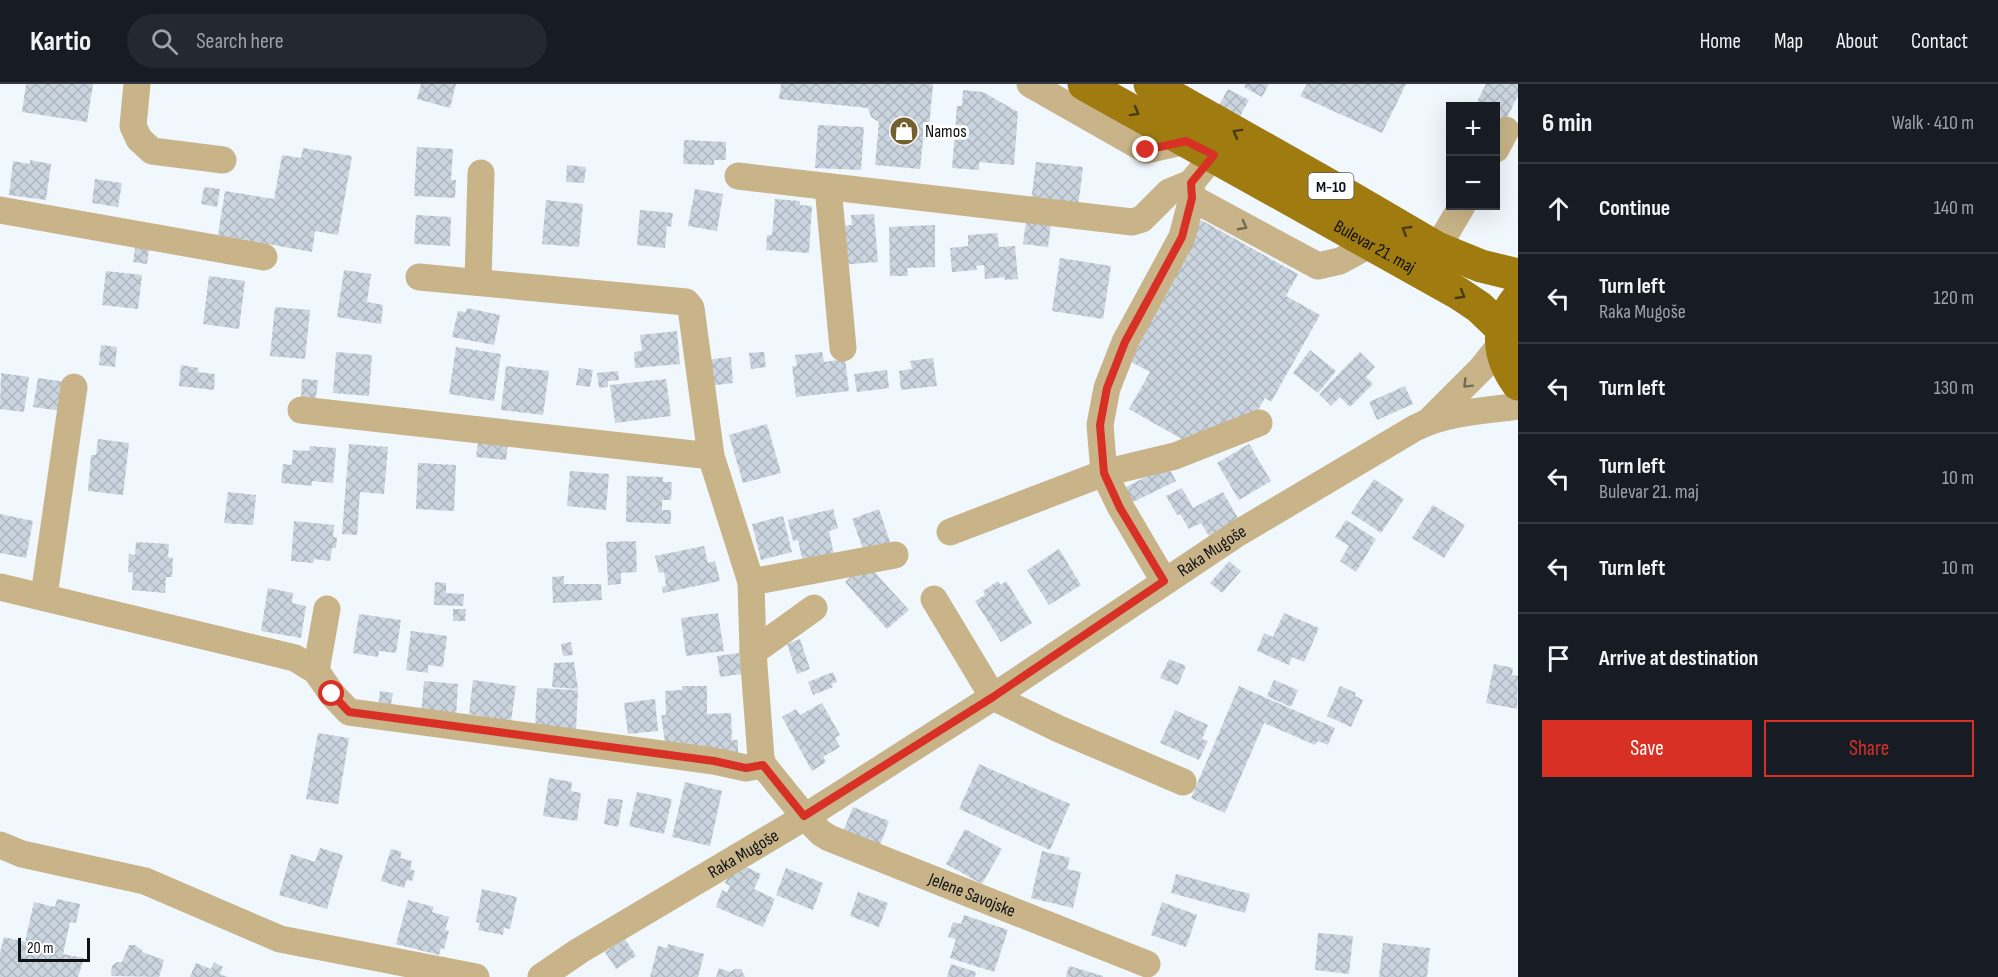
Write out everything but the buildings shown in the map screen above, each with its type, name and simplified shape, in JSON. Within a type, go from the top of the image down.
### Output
[{"type":"main road","name":"Bulevar 21. maj","points":[[1084,84],[1468,299],[1502,336]]},
{"type":"main road","name":"Bulevar 21. maj","points":[[1150,84],[1437,248],[1481,266],[1518,274]]},
{"type":"main road","points":[[1518,298],[1508,313],[1502,336],[1504,359],[1518,384]]},
{"type":"street","points":[[137,84],[133,126],[139,139],[152,151],[223,160]]},
{"type":"street","points":[[1030,84],[1146,150],[1200,148],[1182,237],[1125,342],[1107,388],[1100,425],[1104,473],[1120,508],[1164,581]]},
{"type":"street","points":[[478,282],[481,174]]},
{"type":"street","points":[[738,176],[1125,222],[1142,219],[1169,192],[1192,191],[1318,266],[1340,261],[1371,244]]},
{"type":"street","points":[[828,186],[843,348]]},
{"type":"street","points":[[0,210],[264,257]]},
{"type":"street","points":[[1437,248],[1460,210]]},
{"type":"street","points":[[0,586],[295,657],[316,671],[332,694],[349,712],[714,761],[746,768],[763,765],[759,749],[751,582],[711,456],[691,308],[686,302],[419,276]]},
{"type":"street","name":"Raka Mugoše","points":[[542,977],[579,951],[804,816],[993,697],[1235,535],[1429,421],[1482,368],[1502,336]]},
{"type":"street","points":[[44,596],[74,387]]},
{"type":"street","name":"Raka Mugoše","points":[[1429,421],[1470,412],[1518,406]]},
{"type":"street","points":[[302,410],[711,456]]},
{"type":"street","points":[[950,532],[1104,473],[1175,456],[1259,423]]},
{"type":"street","points":[[751,582],[895,555]]},
{"type":"street","points":[[934,599],[993,697],[1059,729],[1183,782]]},
{"type":"street","points":[[753,652],[814,608]]},
{"type":"street","points":[[316,671],[327,609]]},
{"type":"street","name":"Jelene Savojske","points":[[763,765],[804,816],[829,838],[1147,964]]},
{"type":"street","points":[[0,845],[22,854],[145,881],[280,939],[476,977]]},
{"type":"place","name":"Namos","points":[[904,131]]},
{"type":"route","points":[[332,694],[349,712],[714,761],[746,768],[763,765],[804,816],[993,697],[1164,581],[1120,508],[1104,473],[1100,425],[1107,388],[1125,342],[1182,237],[1192,198],[1191,183],[1214,155],[1186,141],[1146,150]]}]
